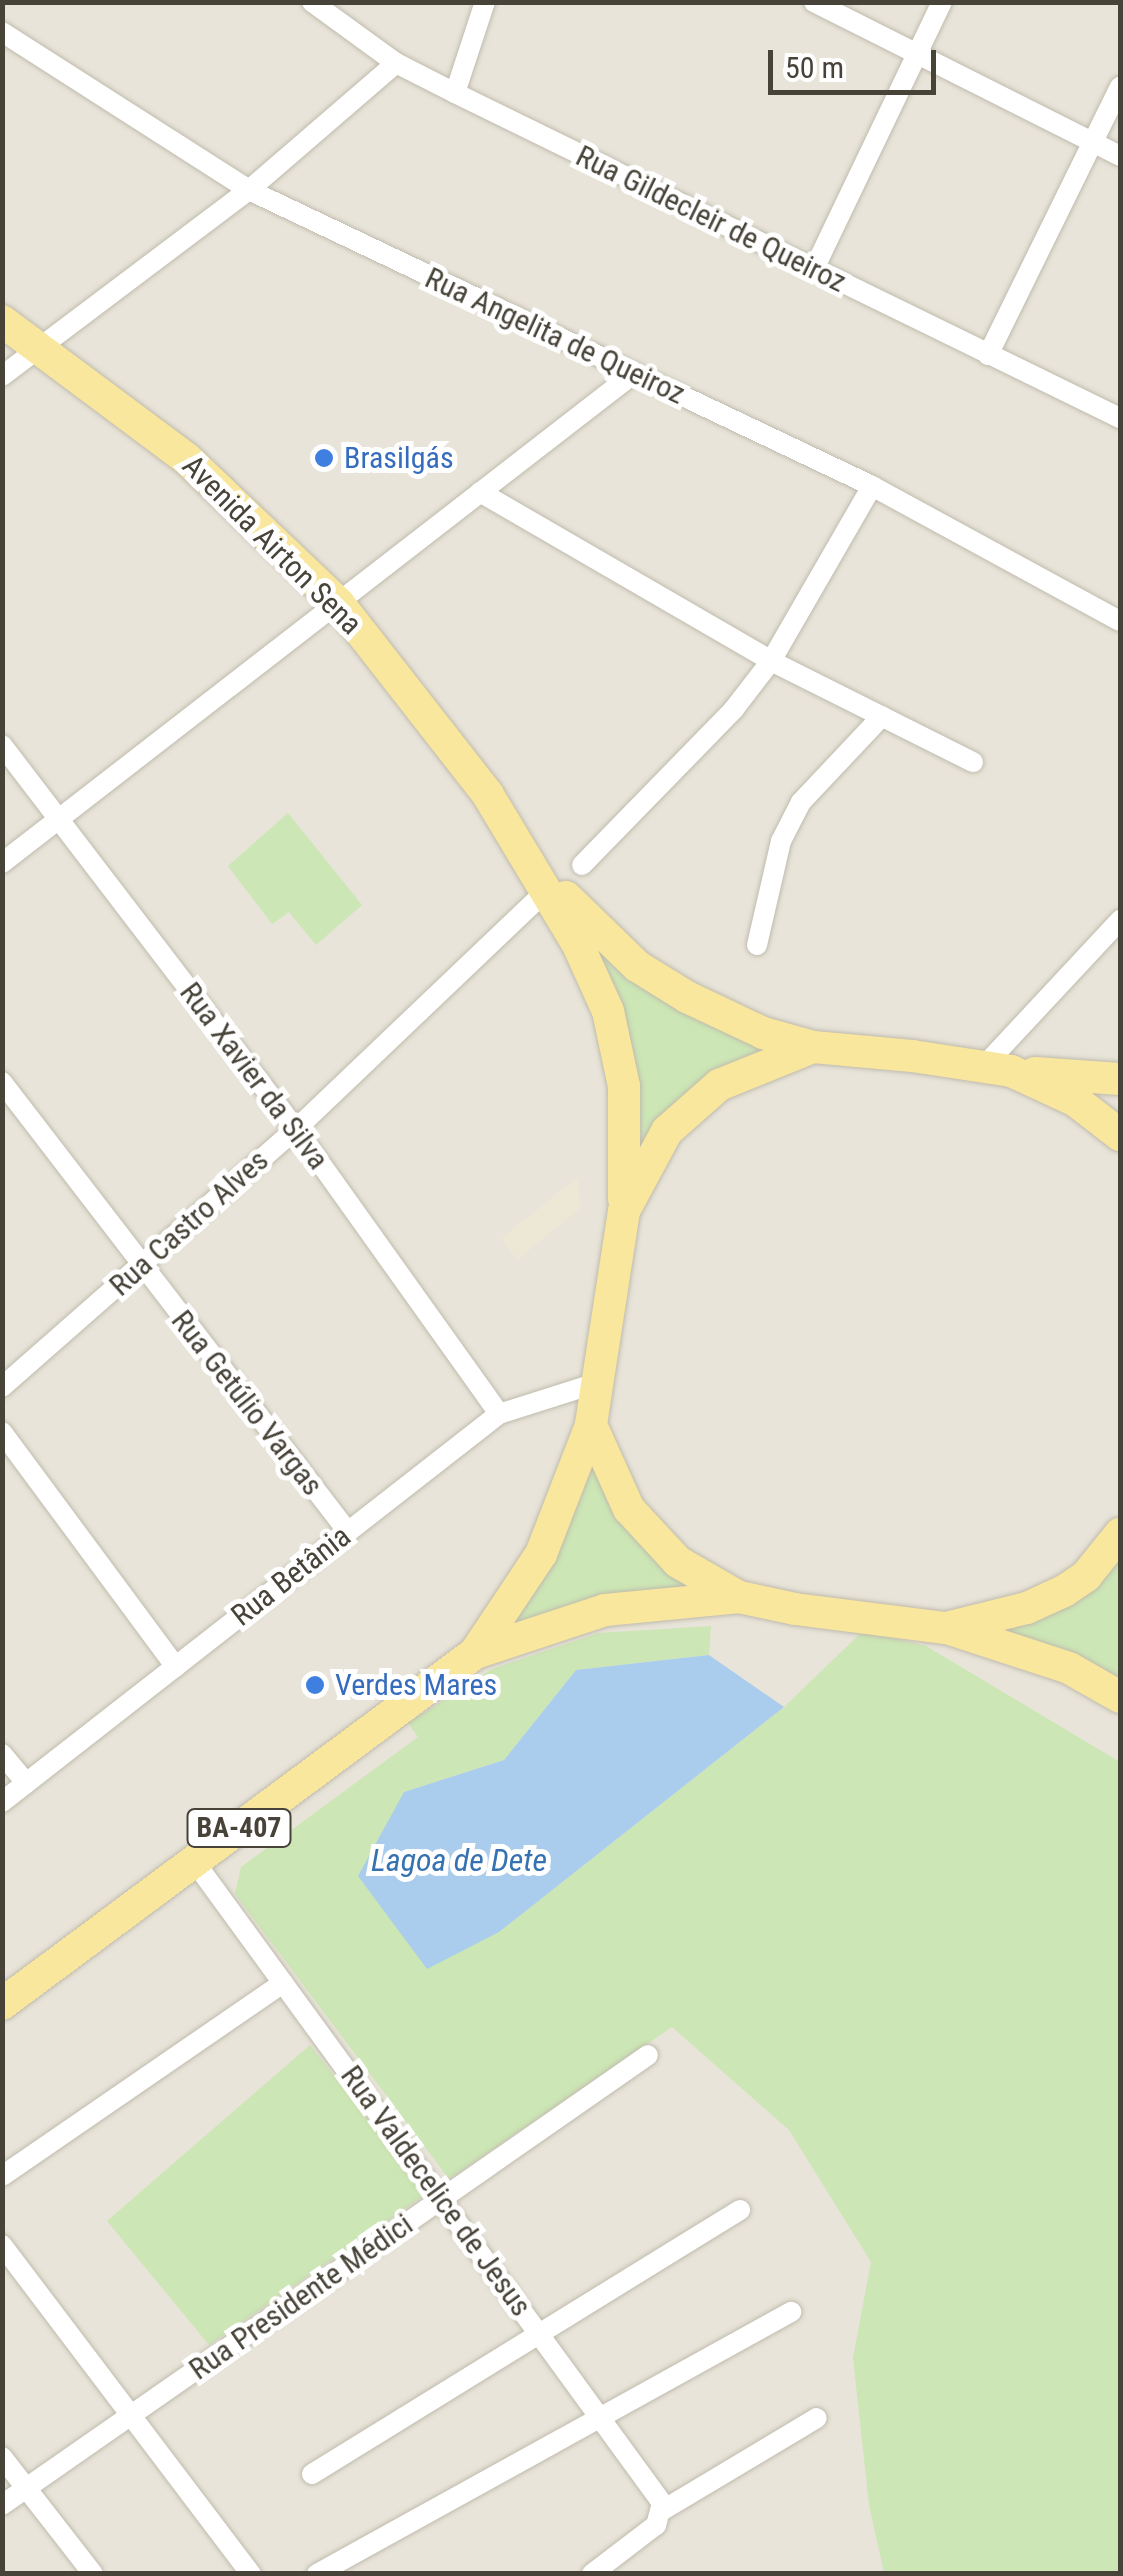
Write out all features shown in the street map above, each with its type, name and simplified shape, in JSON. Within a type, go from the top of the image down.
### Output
[{"type":"main road","name":"Avenida Airton Sena","points":[[2,321],[187,459],[338,604],[488,795],[539,876]]},
{"type":"main road","points":[[539,876],[637,966],[736,1022],[813,1047],[997,1069],[1120,1078]]},
{"type":"main road","points":[[539,876],[594,976],[621,1058],[624,1211],[591,1426],[644,1529],[678,1562],[739,1597],[946,1628],[1055,1662],[1120,1697]]},
{"type":"main road","points":[[624,1211],[651,1154],[688,1109],[749,1070],[813,1047]]},
{"type":"main road","points":[[997,1069],[1076,1101],[1120,1136]]},
{"type":"main road","name":"BA-407","points":[[475,1653],[541,1554],[591,1426]]},
{"type":"main road","points":[[946,1628],[1027,1608],[1064,1592],[1086,1576],[1120,1534]]},
{"type":"main road","name":"BA-407","points":[[2,2004],[475,1653],[604,1610],[739,1597]]},
{"type":"street","name":"Rua Gildecleir de Queiroz","points":[[312,2],[396,63],[1120,418]]},
{"type":"street","points":[[456,93],[485,2]]},
{"type":"street","points":[[814,2],[1120,156]]},
{"type":"street","points":[[814,269],[942,2]]},
{"type":"street","name":"Rua Angelita de Queiroz","points":[[2,32],[248,190],[872,486],[1120,621]]},
{"type":"street","points":[[2,376],[248,190],[396,63]]},
{"type":"street","points":[[988,355],[1120,87]]},
{"type":"street","points":[[2,863],[633,374]]},
{"type":"street","points":[[582,865],[734,709],[771,661],[872,486]]},
{"type":"street","points":[[480,492],[771,661],[973,762]]},
{"type":"street","points":[[757,945],[781,841],[801,802],[882,716]]},
{"type":"street","name":"Rua Xavier da Silva","points":[[2,744],[296,1129],[498,1414]]},
{"type":"street","name":"Rua Castro Alves","points":[[2,1388],[296,1129],[539,876]]},
{"type":"street","points":[[997,1069],[1120,920]]},
{"type":"street","name":"Rua Getúlio Vargas","points":[[2,1082],[348,1532]]},
{"type":"street","name":"Rua Betânia","points":[[2,1802],[498,1414],[597,1383]]},
{"type":"street","points":[[2,1432],[176,1667]]},
{"type":"street","points":[[2,1754],[26,1784]]},
{"type":"street","name":"Rua Valdecelice de Jesus","points":[[194,1861],[540,2332],[600,2418],[659,2517]]},
{"type":"street","points":[[2,2176],[283,1983]]},
{"type":"street","name":"Rua Presidente Médici","points":[[2,2505],[648,2054]]},
{"type":"street","points":[[312,2474],[740,2210]]},
{"type":"street","points":[[2,2245],[250,2574]]},
{"type":"street","points":[[317,2574],[791,2312]]},
{"type":"street","points":[[592,2574],[659,2517],[817,2418]]},
{"type":"street","points":[[2,2457],[93,2574]]},
{"type":"shaded area","points":[[3,3],[1120,3],[1120,2573],[3,2574]]},
{"type":"shaded area","points":[[577,1178],[581,1207],[517,1260],[502,1238]]},
{"type":"green space","points":[[288,813],[362,905],[316,945],[289,912],[272,924],[228,866]]},
{"type":"green space","points":[[587,934],[777,1049],[641,1147],[639,1087]]},
{"type":"green space","points":[[592,1461],[700,1588],[592,1598],[510,1627]]},
{"type":"green space","points":[[1120,1556],[1120,1679],[1062,1649],[998,1629]]},
{"type":"green space","points":[[711,1626],[709,1655],[576,1670],[504,1760],[404,1792],[499,1932],[784,1707],[863,1631],[926,1646],[1120,1762],[1120,2573],[884,2573],[869,2505],[853,2358],[871,2262],[789,2130],[672,2027],[449,2179],[235,1894],[241,1867],[418,1737],[408,1723],[492,1669],[599,1633]]},
{"type":"green space","points":[[310,2045],[426,2194],[209,2345],[107,2221]]},
{"type":"water","name":"Lagoa de Dete","points":[[709,1655],[784,1707],[499,1932],[427,1969],[358,1876],[404,1792],[504,1760],[576,1670]]},
{"type":"place","name":"Brasilgás","points":[[324,458]]},
{"type":"place","name":"Verdes Mares","points":[[315,1685]]}]
